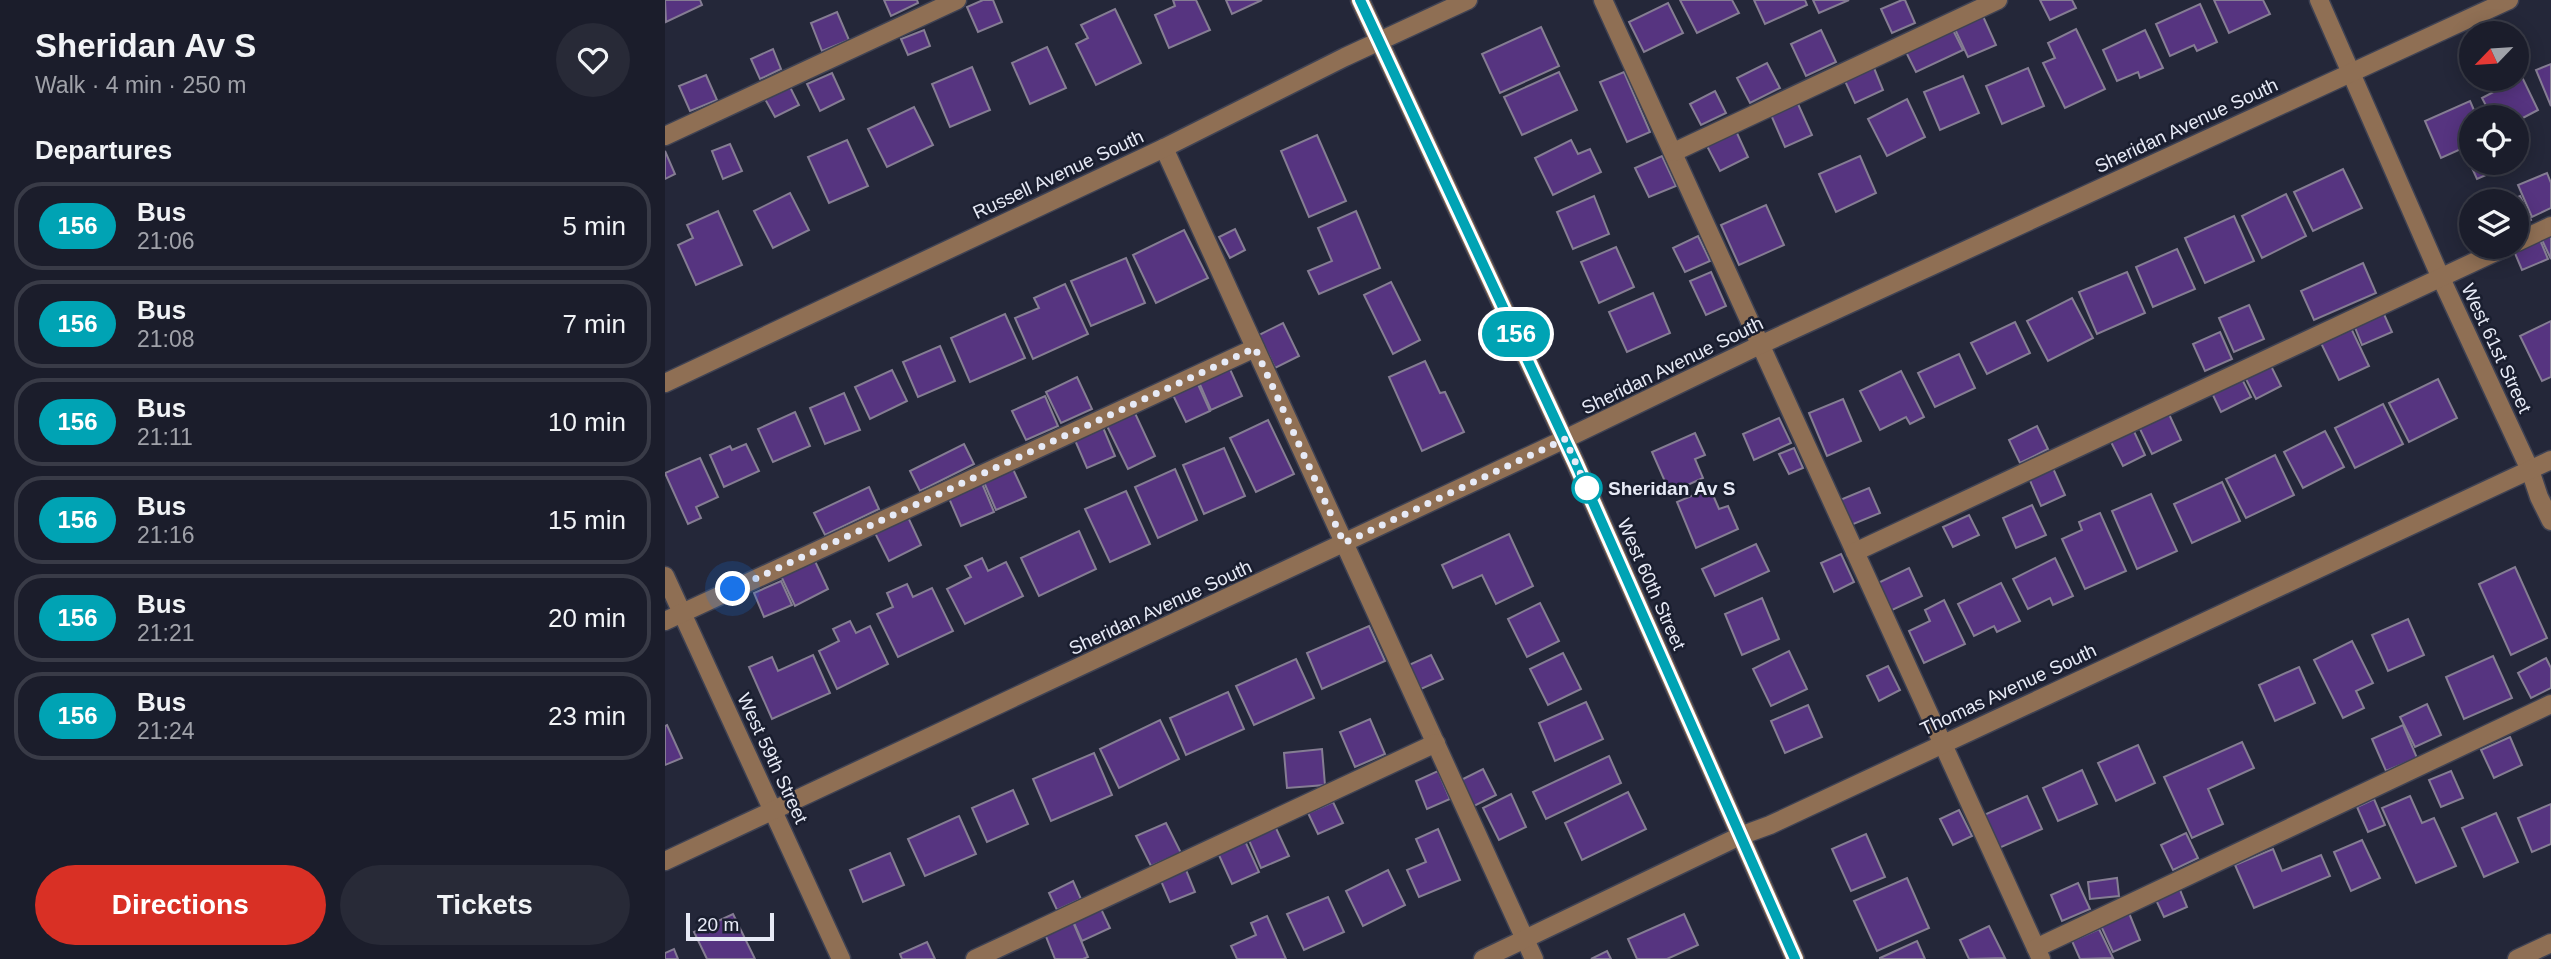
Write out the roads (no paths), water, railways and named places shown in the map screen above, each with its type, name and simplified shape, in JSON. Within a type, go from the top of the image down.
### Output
[{"type":"street","points":[[665,136],[957,0]]},
{"type":"street","name":"West 60th Street","points":[[1360,0],[1565,439],[1795,959]]},
{"type":"street","name":"Russell Avenue South","points":[[665,383],[1164,148],[1345,57],[1468,0]]},
{"type":"street","points":[[1603,0],[2038,954],[2551,704]]},
{"type":"street","points":[[1674,152],[1998,0]]},
{"type":"street","name":"West 61st Street","points":[[2319,0],[2551,522]]},
{"type":"street","name":"Sheridan Avenue South","points":[[665,861],[1761,345],[2509,0]]},
{"type":"street","points":[[1164,148],[1534,959]]},
{"type":"street","points":[[2529,236],[2551,226]]},
{"type":"street","points":[[1855,552],[2479,259]]},
{"type":"street","points":[[665,621],[1255,348]]},
{"type":"street","name":"Thomas Avenue South","points":[[1483,959],[1740,836],[1770,825],[2551,460]]},
{"type":"street","name":"West 59th Street","points":[[665,576],[841,959]]},
{"type":"street","points":[[975,959],[1436,743]]},
{"type":"street","points":[[2518,959],[2551,943]]},
{"type":"place","name":"Sheridan Av S","points":[[1587,488]]}]
